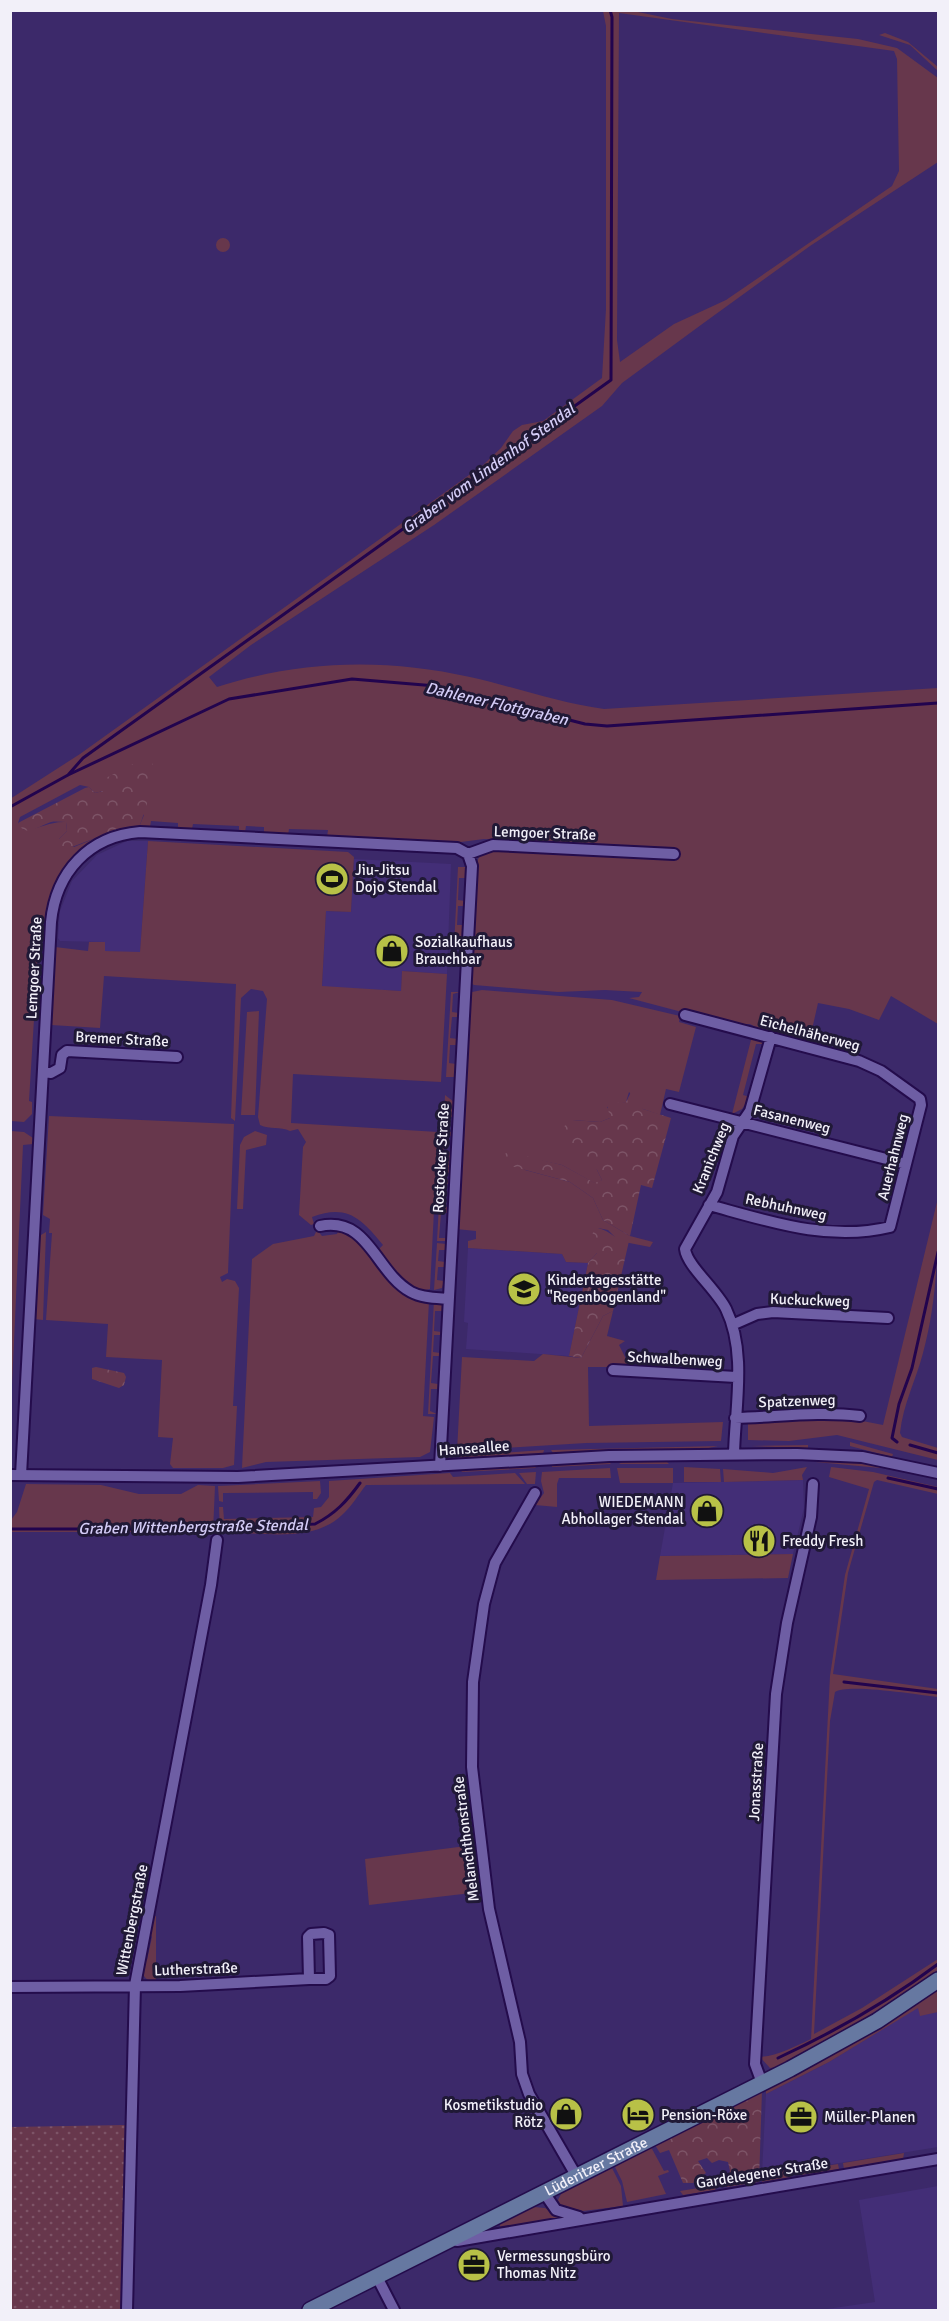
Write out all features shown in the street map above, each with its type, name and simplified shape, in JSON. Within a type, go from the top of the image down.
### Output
[{"type":"main road","name":"Lüderitzer Straße","points":[[310,2310],[545,2194],[848,2038],[939,1980]]},
{"type":"street","name":"Lemgoer Straße","points":[[16,1475],[54,900],[71,867],[99,843],[128,833],[457,848],[468,854],[493,845],[674,854]]},
{"type":"street","name":"Rostocker Straße","points":[[440,1466],[472,866],[468,854]]},
{"type":"street","name":"Eichelhäherweg","points":[[684,1015],[859,1061],[881,1071],[920,1098]]},
{"type":"street","name":"Kranichweg","points":[[734,1454],[737,1348],[732,1325],[714,1288],[686,1258],[687,1243],[721,1182],[733,1136],[750,1111],[771,1037]]},
{"type":"street","name":"Bremer Straße","points":[[43,1072],[51,1072],[60,1068],[62,1055],[67,1051],[177,1057]]},
{"type":"street","name":"Auerhahnweg","points":[[892,1222],[921,1105],[920,1098]]},
{"type":"street","name":"Fasanenweg","points":[[670,1104],[906,1164]]},
{"type":"street","name":"Rebhuhnweg","points":[[709,1205],[812,1231],[884,1228],[892,1222]]},
{"type":"street","points":[[320,1226],[344,1225],[355,1231],[399,1283],[412,1293],[448,1299]]},
{"type":"street","name":"Kuckuckweg","points":[[732,1325],[757,1314],[773,1312],[888,1318]]},
{"type":"street","name":"Schwalbenweg","points":[[612,1370],[736,1377]]},
{"type":"street","name":"Spatzenweg","points":[[735,1418],[799,1417],[830,1412],[860,1416]]},
{"type":"street","name":"Hanseallee","points":[[16,1475],[238,1477],[609,1456],[734,1454],[847,1455],[939,1473]]},
{"type":"street","name":"Jonasstraße","points":[[762,2083],[755,2064],[776,1694],[787,1623],[812,1517],[813,1484]]},
{"type":"street","name":"Melanchthonstraße","points":[[535,1492],[505,1543],[489,1581],[478,1637],[473,1682],[472,1762],[489,1909],[520,2042],[522,2074],[530,2094],[577,2177]]},
{"type":"street","name":"Wittenbergstraße","points":[[127,2310],[135,1985],[211,1585],[217,1540]]},
{"type":"street","name":"Lutherstraße","points":[[10,1987],[180,1986],[309,1979]]},
{"type":"street","name":"Gardelegener Straße","points":[[446,2242],[939,2159]]},
{"type":"street","name":"Gardelegener Straße","points":[[545,2194],[556,2210],[568,2215],[591,2218]]},
{"type":"street","points":[[377,2277],[394,2310]]},
{"type":"shaded area","points":[[127,841],[148,841],[140,953],[104,951],[104,942],[60,941],[58,938],[60,911],[72,881],[97,855]]},
{"type":"shaded area","points":[[354,859],[451,864],[447,974],[402,971],[401,991],[322,987],[326,911],[351,912]]},
{"type":"shaded area","name":"Kindertagesstätte \"Regenbogenland\"","points":[[468,1248],[562,1254],[566,1262],[588,1263],[569,1356],[466,1349],[468,1323],[464,1322]]},
{"type":"shaded area","points":[[803,1480],[804,1508],[793,1554],[660,1556],[673,1483]]},
{"type":"shaded area","points":[[938,1995],[938,2147],[790,2171],[789,2169],[762,2173],[766,2094],[829,2062]]},
{"type":"shaded area","points":[[938,2186],[938,2310],[820,2310],[875,2302],[859,2200]]},
{"type":"green space","points":[[603,11],[633,11],[672,19],[858,39],[897,48],[938,78],[938,162],[810,246],[622,383],[602,406],[434,525],[251,645],[209,677],[217,687],[280,671],[311,667],[374,665],[406,667],[470,677],[570,703],[604,709],[938,688],[938,1024],[891,996],[879,1020],[849,1009],[818,1003],[811,1034],[807,1034],[804,1041],[759,1029],[750,1024],[731,1025],[629,998],[639,997],[642,992],[605,990],[558,992],[474,985],[469,982],[476,864],[480,855],[487,850],[675,850],[484,839],[453,843],[327,837],[328,830],[289,829],[288,835],[264,834],[264,827],[246,826],[245,832],[239,832],[239,826],[193,824],[192,829],[178,829],[178,823],[151,821],[150,827],[139,827],[144,815],[104,786],[103,791],[95,793],[89,787],[80,785],[20,817],[18,823],[24,830],[66,822],[67,831],[59,839],[74,847],[96,838],[76,855],[61,874],[51,896],[46,921],[40,921],[29,1101],[32,1102],[32,1114],[24,1122],[11,1121],[10,799],[80,754],[483,465],[501,448],[513,431],[522,425],[543,421],[602,378],[606,309],[606,26]],"holes":[[[619,13],[894,51],[897,59],[899,171],[892,186],[726,300],[674,324],[620,362],[617,340]]]},
{"type":"green space","points":[[885,33],[908,42],[938,67],[938,71],[910,45],[879,35]]},
{"type":"green space","points":[[223,238],[228,240],[230,245],[228,250],[223,252],[218,250],[216,245],[218,240]]},
{"type":"green space","points":[[149,756],[153,770],[152,780],[139,827],[119,829],[64,850],[58,845],[59,839],[67,831],[66,822],[51,822],[29,831],[21,828],[18,823],[85,788],[89,787],[95,793],[103,791],[102,780]]},
{"type":"green space","points":[[148,841],[348,852],[354,857],[351,912],[326,911],[322,986],[401,991],[402,971],[447,974],[441,1082],[293,1074],[291,1123],[438,1132],[430,1289],[419,1291],[390,1268],[378,1250],[383,1245],[368,1227],[352,1216],[335,1212],[324,1213],[312,1217],[314,1224],[311,1225],[299,1215],[303,1147],[306,1142],[298,1129],[290,1131],[260,1125],[258,1117],[267,999],[263,991],[251,989],[241,998],[235,1121],[231,1118],[236,984],[104,976],[100,1028],[51,1025],[55,947],[88,951],[89,942],[105,942],[105,951],[140,952]]},
{"type":"green space","points":[[458,867],[466,867],[466,878],[459,878],[458,900],[465,901],[465,906],[458,906],[457,925],[464,925],[463,938],[456,938],[455,958],[462,958],[461,966],[453,966]]},
{"type":"green space","points":[[482,990],[612,1000],[680,1016],[679,1022],[696,1027],[679,1092],[666,1089],[660,1115],[643,1109],[629,1092],[626,1102],[607,1107],[611,1113],[610,1118],[600,1122],[572,1120],[602,1180],[596,1184],[562,1165],[506,1153],[525,1170],[570,1182],[593,1198],[603,1220],[630,1236],[653,1242],[650,1247],[619,1241],[608,1230],[598,1228],[597,1253],[588,1263],[566,1262],[562,1254],[468,1248],[468,1241],[476,1239],[476,1231],[456,1229],[469,997],[472,992]]},
{"type":"green space","points":[[451,992],[460,992],[453,994],[452,1012],[459,1013],[459,1017],[452,1017],[450,1038],[458,1039],[457,1045],[450,1045],[449,1063],[456,1064],[455,1077],[446,1077]]},
{"type":"green space","points":[[259,1011],[255,1115],[241,1115],[247,1012]]},
{"type":"green space","points":[[752,1036],[759,1038],[764,1044],[756,1044],[743,1095],[750,1097],[742,1109],[732,1114]]},
{"type":"green space","points":[[632,1090],[639,1092],[643,1109],[671,1118],[652,1188],[641,1185],[630,1236],[603,1220],[593,1198],[570,1182],[503,1164],[501,1159],[506,1153],[513,1153],[562,1165],[595,1183],[602,1180],[597,1170],[567,1146],[562,1128],[572,1120],[600,1122],[610,1118],[607,1104],[626,1102]]},
{"type":"green space","points":[[445,1095],[454,1102],[453,1117],[446,1117],[445,1132],[452,1132],[452,1136],[445,1136],[444,1151],[451,1152],[450,1173],[443,1173],[442,1179],[450,1180],[449,1184],[442,1184],[441,1206],[448,1207],[448,1213],[441,1213],[439,1238],[446,1238],[446,1241],[437,1241]]},
{"type":"green space","points":[[49,1116],[234,1124],[228,1273],[220,1277],[222,1282],[227,1279],[235,1281],[239,1288],[233,1406],[237,1406],[234,1465],[223,1468],[173,1468],[170,1464],[173,1438],[158,1437],[162,1360],[106,1357],[108,1324],[46,1320],[52,1233],[49,1233],[50,1219],[43,1215]]},
{"type":"green space","points":[[11,1131],[24,1132],[33,1138],[33,1144],[23,1145],[11,1407]]},
{"type":"green space","points":[[255,1131],[267,1135],[266,1145],[246,1150],[243,1209],[237,1209],[240,1145],[244,1137]]},
{"type":"green space","points":[[938,1198],[937,1257],[928,1334],[904,1412],[900,1433],[902,1437],[938,1448],[938,1460],[837,1435],[789,1441],[748,1440],[748,1422],[842,1417],[883,1425]]},
{"type":"green space","points":[[340,1226],[347,1229],[374,1258],[429,1301],[423,1416],[434,1417],[430,1452],[420,1457],[266,1462],[242,1468],[252,1259],[273,1244],[314,1236],[317,1230],[322,1236],[337,1234]]},
{"type":"green space","points":[[598,1228],[629,1241],[613,1311],[603,1316],[581,1358],[569,1356],[588,1263],[597,1253],[592,1238],[594,1229]]},
{"type":"green space","points":[[46,1232],[43,1320],[34,1319],[39,1239]]},
{"type":"green space","points":[[437,1243],[446,1244],[446,1250],[439,1250],[438,1261],[445,1262],[445,1267],[438,1267],[437,1280],[444,1281],[442,1288],[434,1290]]},
{"type":"green space","points":[[434,1300],[443,1306],[442,1311],[435,1311],[434,1331],[441,1332],[441,1335],[434,1335],[433,1352],[440,1353],[440,1356],[433,1356],[431,1383],[438,1384],[438,1389],[431,1389],[430,1411],[437,1414],[428,1414]]},
{"type":"green space","points":[[613,1311],[607,1336],[625,1341],[619,1345],[630,1367],[588,1367],[589,1426],[723,1422],[721,1441],[586,1443],[457,1451],[462,1357],[534,1361],[543,1354],[581,1358],[603,1316]]},
{"type":"green space","points":[[92,1368],[124,1373],[126,1377],[124,1385],[119,1388],[92,1379]]},
{"type":"green space","points":[[850,1442],[893,1454],[892,1457],[850,1446]]},
{"type":"green space","points":[[808,1445],[808,1448],[751,1446]]},
{"type":"green space","points":[[718,1446],[704,1449],[553,1453],[551,1450]]},
{"type":"green space","points":[[544,1450],[543,1454],[459,1458],[461,1456]]},
{"type":"green space","points":[[818,1459],[880,1465],[880,1468],[816,1462]]},
{"type":"green space","points":[[625,1460],[665,1460],[669,1464],[619,1464]]},
{"type":"green space","points":[[608,1461],[611,1464],[552,1467],[552,1464]]},
{"type":"green space","points":[[534,1465],[536,1468],[462,1472],[460,1469]]},
{"type":"green space","points":[[684,1467],[720,1469],[721,1482],[684,1482]]},
{"type":"green space","points":[[807,1467],[802,1475],[803,1480],[724,1482],[723,1469],[773,1473]]},
{"type":"green space","points":[[831,1467],[873,1472],[938,1487],[938,1494],[877,1480],[874,1482],[848,1573],[833,1674],[938,1689],[938,1697],[868,1689],[835,1692],[830,1721],[814,2034],[862,2008],[938,1959],[938,1970],[868,2016],[781,2066],[770,2068],[760,2057],[779,2053],[811,2039],[830,1676],[845,1575],[869,1489],[829,1477]]},
{"type":"green space","points":[[610,1468],[611,1478],[559,1478],[557,1507],[535,1505],[544,1493],[541,1481],[542,1472]]},
{"type":"green space","points":[[617,1468],[673,1468],[673,1483],[620,1483]]},
{"type":"green space","points":[[536,1472],[535,1484],[527,1484],[519,1473]]},
{"type":"green space","points":[[450,1473],[453,1477],[515,1473],[525,1484],[366,1485],[342,1515],[316,1530],[284,1534],[220,1532],[219,1507],[223,1507],[224,1519],[313,1517],[314,1508],[321,1507],[329,1497],[329,1481]]},
{"type":"green space","points":[[320,1481],[321,1493],[317,1499],[313,1499],[313,1492],[223,1493],[223,1502],[219,1501],[218,1486]]},
{"type":"green space","points":[[26,1484],[101,1485],[139,1494],[181,1494],[198,1485],[215,1486],[213,1532],[12,1532],[11,1535],[11,1520],[17,1512]]},
{"type":"green space","points":[[793,1554],[788,1578],[656,1580],[660,1556]]},
{"type":"green space","points":[[474,1845],[480,1892],[369,1905],[365,1859]]},
{"type":"green space","points":[[156,1916],[156,1982],[148,1980],[142,1970],[143,1962],[147,1960],[152,1937],[149,1933],[152,1917]]},
{"type":"green space","points":[[938,1987],[938,2012],[920,2016],[918,2008],[829,2062],[766,2094],[766,2089]]},
{"type":"green space","points":[[762,2090],[759,2182],[727,2187],[723,2182],[730,2171],[728,2162],[719,2160],[712,2163],[707,2158],[698,2161],[706,2173],[693,2183],[683,2183],[669,2150],[660,2153],[655,2145]]},
{"type":"green space","points":[[125,2125],[122,2310],[11,2310],[10,2127]]},
{"type":"green space","points":[[651,2147],[664,2171],[669,2172],[658,2176],[666,2194],[627,2202],[622,2181],[615,2167]]},
{"type":"green space","points":[[904,2153],[903,2159],[844,2169],[843,2163]]},
{"type":"green space","points":[[838,2164],[839,2169],[802,2175],[801,2170]]},
{"type":"green space","points":[[612,2168],[621,2186],[623,2206],[583,2211],[559,2205],[558,2200],[561,2194]]},
{"type":"green space","points":[[789,2169],[791,2177],[762,2182],[762,2173]]},
{"type":"green space","points":[[717,2185],[715,2190],[683,2195],[680,2191]]},
{"type":"green space","points":[[534,2207],[545,2208],[559,2215],[560,2219],[500,2228],[500,2224]]},
{"type":"waterway","name":"Graben vom Lindenhof Stendal","points":[[68,775],[83,758],[611,380],[612,17],[610,10]]},
{"type":"waterway","name":"Dahlener Flottgraben","points":[[10,807],[68,775],[229,699],[352,679],[436,686],[585,724],[607,726],[938,703]]},
{"type":"waterway","points":[[897,1442],[892,1438],[899,1404],[912,1368],[938,1252]]},
{"type":"waterway","points":[[910,1445],[938,1453]]},
{"type":"waterway","points":[[888,1478],[938,1489]]},
{"type":"waterway","name":"Graben Wittenbergstraße Stendal","points":[[10,1529],[206,1529],[315,1524],[340,1506],[360,1483]]},
{"type":"waterway","points":[[844,1682],[938,1693]]},
{"type":"waterway","points":[[778,2058],[861,2015],[938,1964]]},
{"type":"place","name":"Jiu-Jitsu Dojo Stendal","points":[[332,879]]},
{"type":"place","name":"Sozialkaufhaus Brauchbar","points":[[392,951]]},
{"type":"place","name":"Kindertagesstätte \"Regenbogenland\"","points":[[524,1289]]},
{"type":"place","name":"WIEDEMANN Abhollager Stendal","points":[[707,1511]]},
{"type":"place","name":"Freddy Fresh","points":[[759,1541]]},
{"type":"place","name":"Kosmetikstudio Rötz","points":[[566,2114]]},
{"type":"place","name":"Pension-Röxe","points":[[638,2115]]},
{"type":"place","name":"Müller-Planen","points":[[801,2117]]},
{"type":"place","name":"Vermessungsbüro Thomas Nitz","points":[[474,2265]]}]
